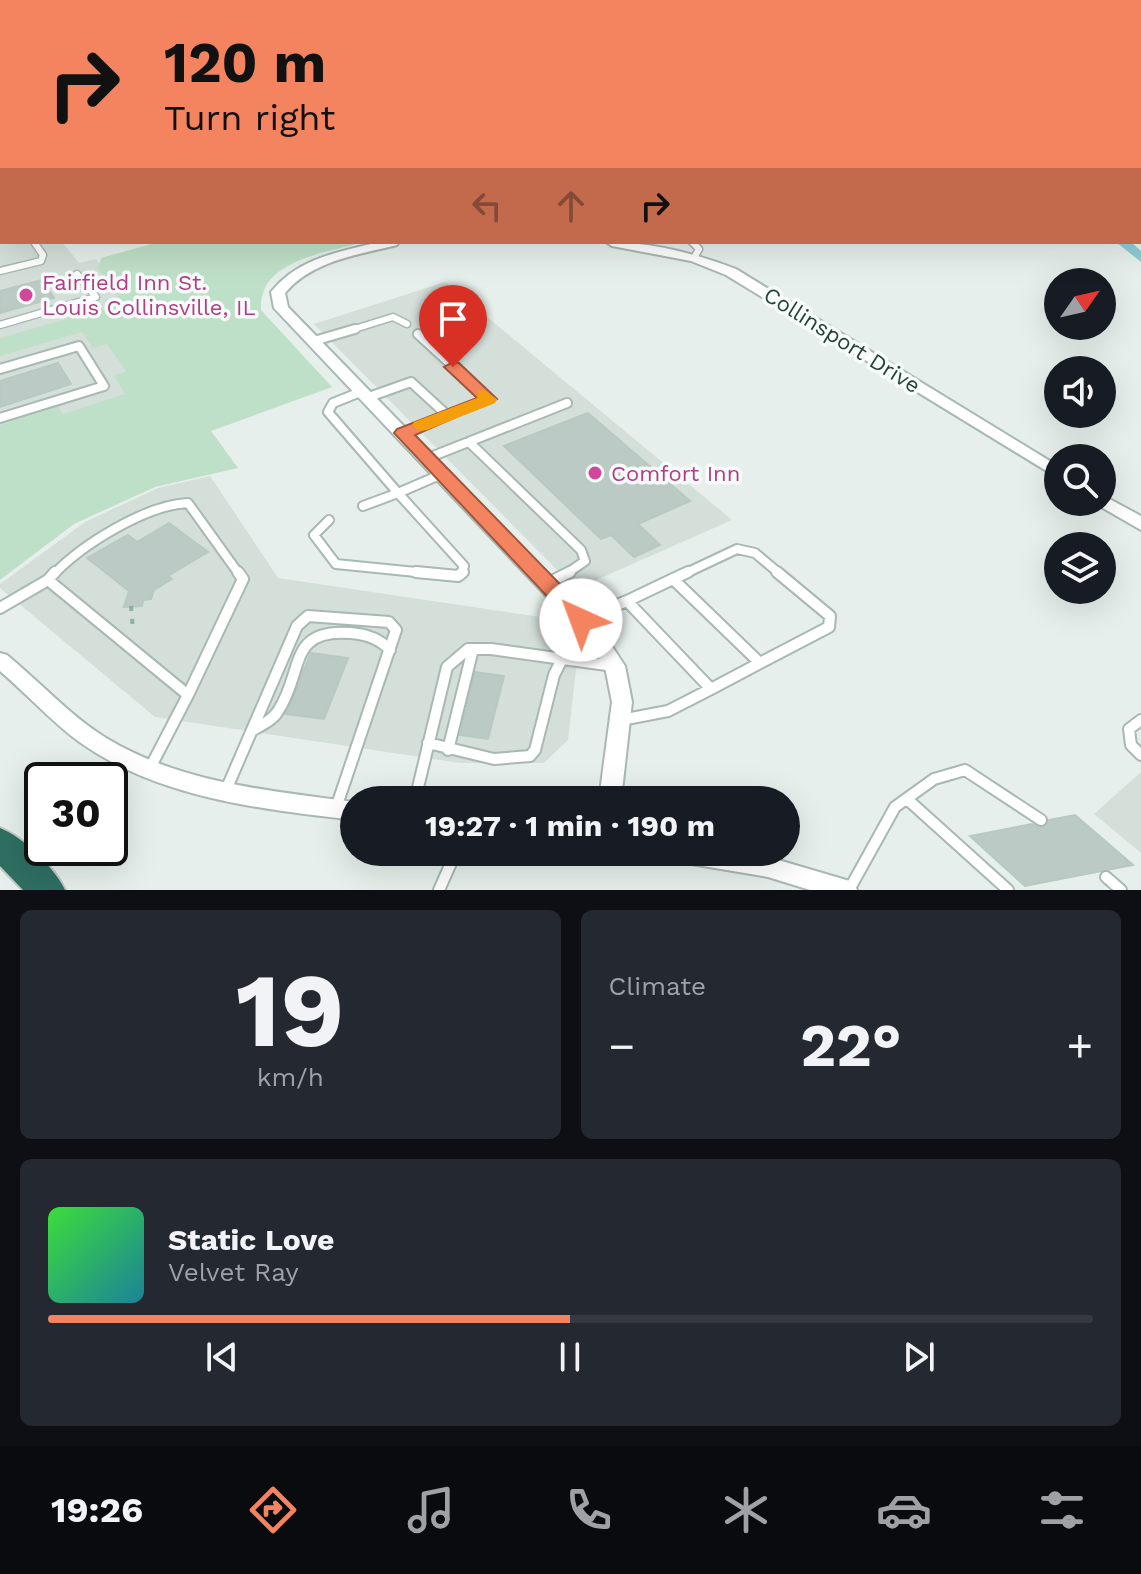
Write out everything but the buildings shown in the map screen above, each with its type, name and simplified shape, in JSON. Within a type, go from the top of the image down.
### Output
[{"type":"highway","points":[[0,843],[47,890]]},
{"type":"street","points":[[386,244],[311,266],[283,285],[278,292],[281,308],[548,583],[581,620],[615,666],[621,689],[621,720],[612,786]]},
{"type":"street","name":"Collinsport Drive","points":[[622,244],[694,258],[731,272],[1044,464]]},
{"type":"street","points":[[1116,509],[1141,524]]},
{"type":"street","points":[[0,660],[99,744],[149,770],[226,790],[340,809]]},
{"type":"street","points":[[762,866],[847,890]]},
{"type":"lane","points":[[0,271],[41,261],[43,255],[35,244]]},
{"type":"lane","points":[[694,244],[699,249],[694,258]]},
{"type":"lane","points":[[0,325],[96,297],[77,274]]},
{"type":"lane","points":[[314,341],[393,317],[407,324]]},
{"type":"lane","points":[[403,433],[489,399],[418,334]]},
{"type":"lane","points":[[0,369],[79,346],[104,386],[0,418]]},
{"type":"lane","points":[[329,520],[314,535],[336,564],[453,577],[461,573],[464,566],[328,412],[333,403],[411,382],[447,415]]},
{"type":"lane","points":[[428,458],[567,403]]},
{"type":"lane","points":[[469,442],[581,550],[585,561],[548,583]]},
{"type":"lane","points":[[363,506],[443,474]]},
{"type":"lane","points":[[0,608],[48,580],[56,568],[76,554],[158,509],[177,502],[188,503],[243,579],[149,770]]},
{"type":"lane","points":[[581,620],[737,549],[755,553],[830,616],[829,627],[711,689],[687,705],[643,719],[621,720]]},
{"type":"lane","points":[[673,579],[760,663]]},
{"type":"lane","points":[[48,580],[188,695]]},
{"type":"lane","points":[[627,601],[711,689]]},
{"type":"lane","points":[[226,790],[297,626],[308,616],[389,622],[396,630],[352,786]]},
{"type":"lane","points":[[251,731],[279,712],[300,650],[312,638],[335,631],[355,633],[381,639],[390,650]]},
{"type":"lane","points":[[418,786],[447,667],[470,649],[615,666]]},
{"type":"lane","points":[[448,750],[470,649]]},
{"type":"lane","points":[[428,743],[448,750],[517,759],[530,756],[554,675],[562,659]]},
{"type":"lane","points":[[1141,720],[1129,729],[1131,745],[1141,755]]},
{"type":"lane","points":[[847,890],[895,807],[934,779],[965,770],[1041,820]]},
{"type":"lane","points":[[907,799],[1008,890]]},
{"type":"lane","points":[[443,889],[451,866]]},
{"type":"lane","points":[[1106,877],[1121,890]]},
{"type":"path","points":[[131,606],[135,636]]},
{"type":"shaded area","points":[[0,244],[64,244],[79,263],[96,259],[130,302],[143,395],[0,441]]},
{"type":"shaded area","points":[[445,282],[732,520],[576,589],[314,324]]},
{"type":"shaded area","points":[[210,476],[278,578],[547,618],[578,652],[568,740],[544,763],[460,763],[155,717],[0,588],[0,584],[85,522],[158,488]]},
{"type":"shaded area","points":[[1141,772],[1141,853],[1094,814]]},
{"type":"green space","points":[[152,244],[355,244],[297,261],[270,280],[263,293],[261,310],[332,387],[211,431],[238,468],[155,487],[74,524],[0,580],[0,425],[58,406],[63,414],[125,394],[114,376],[126,371],[107,344],[93,348],[82,332],[0,356],[0,338],[109,307],[105,300],[119,296],[98,269],[101,258]]},
{"type":"waterway","points":[[1125,244],[1141,258]]},
{"type":"slow traffic","points":[[421,426],[489,399],[484,395]]},
{"type":"place","name":"Fairfield Inn St. Louis Collinsville, IL","points":[[26,295]]},
{"type":"place","name":"Comfort Inn","points":[[595,473]]},
{"type":"route","points":[[453,367],[489,399],[403,433],[581,620]]}]
